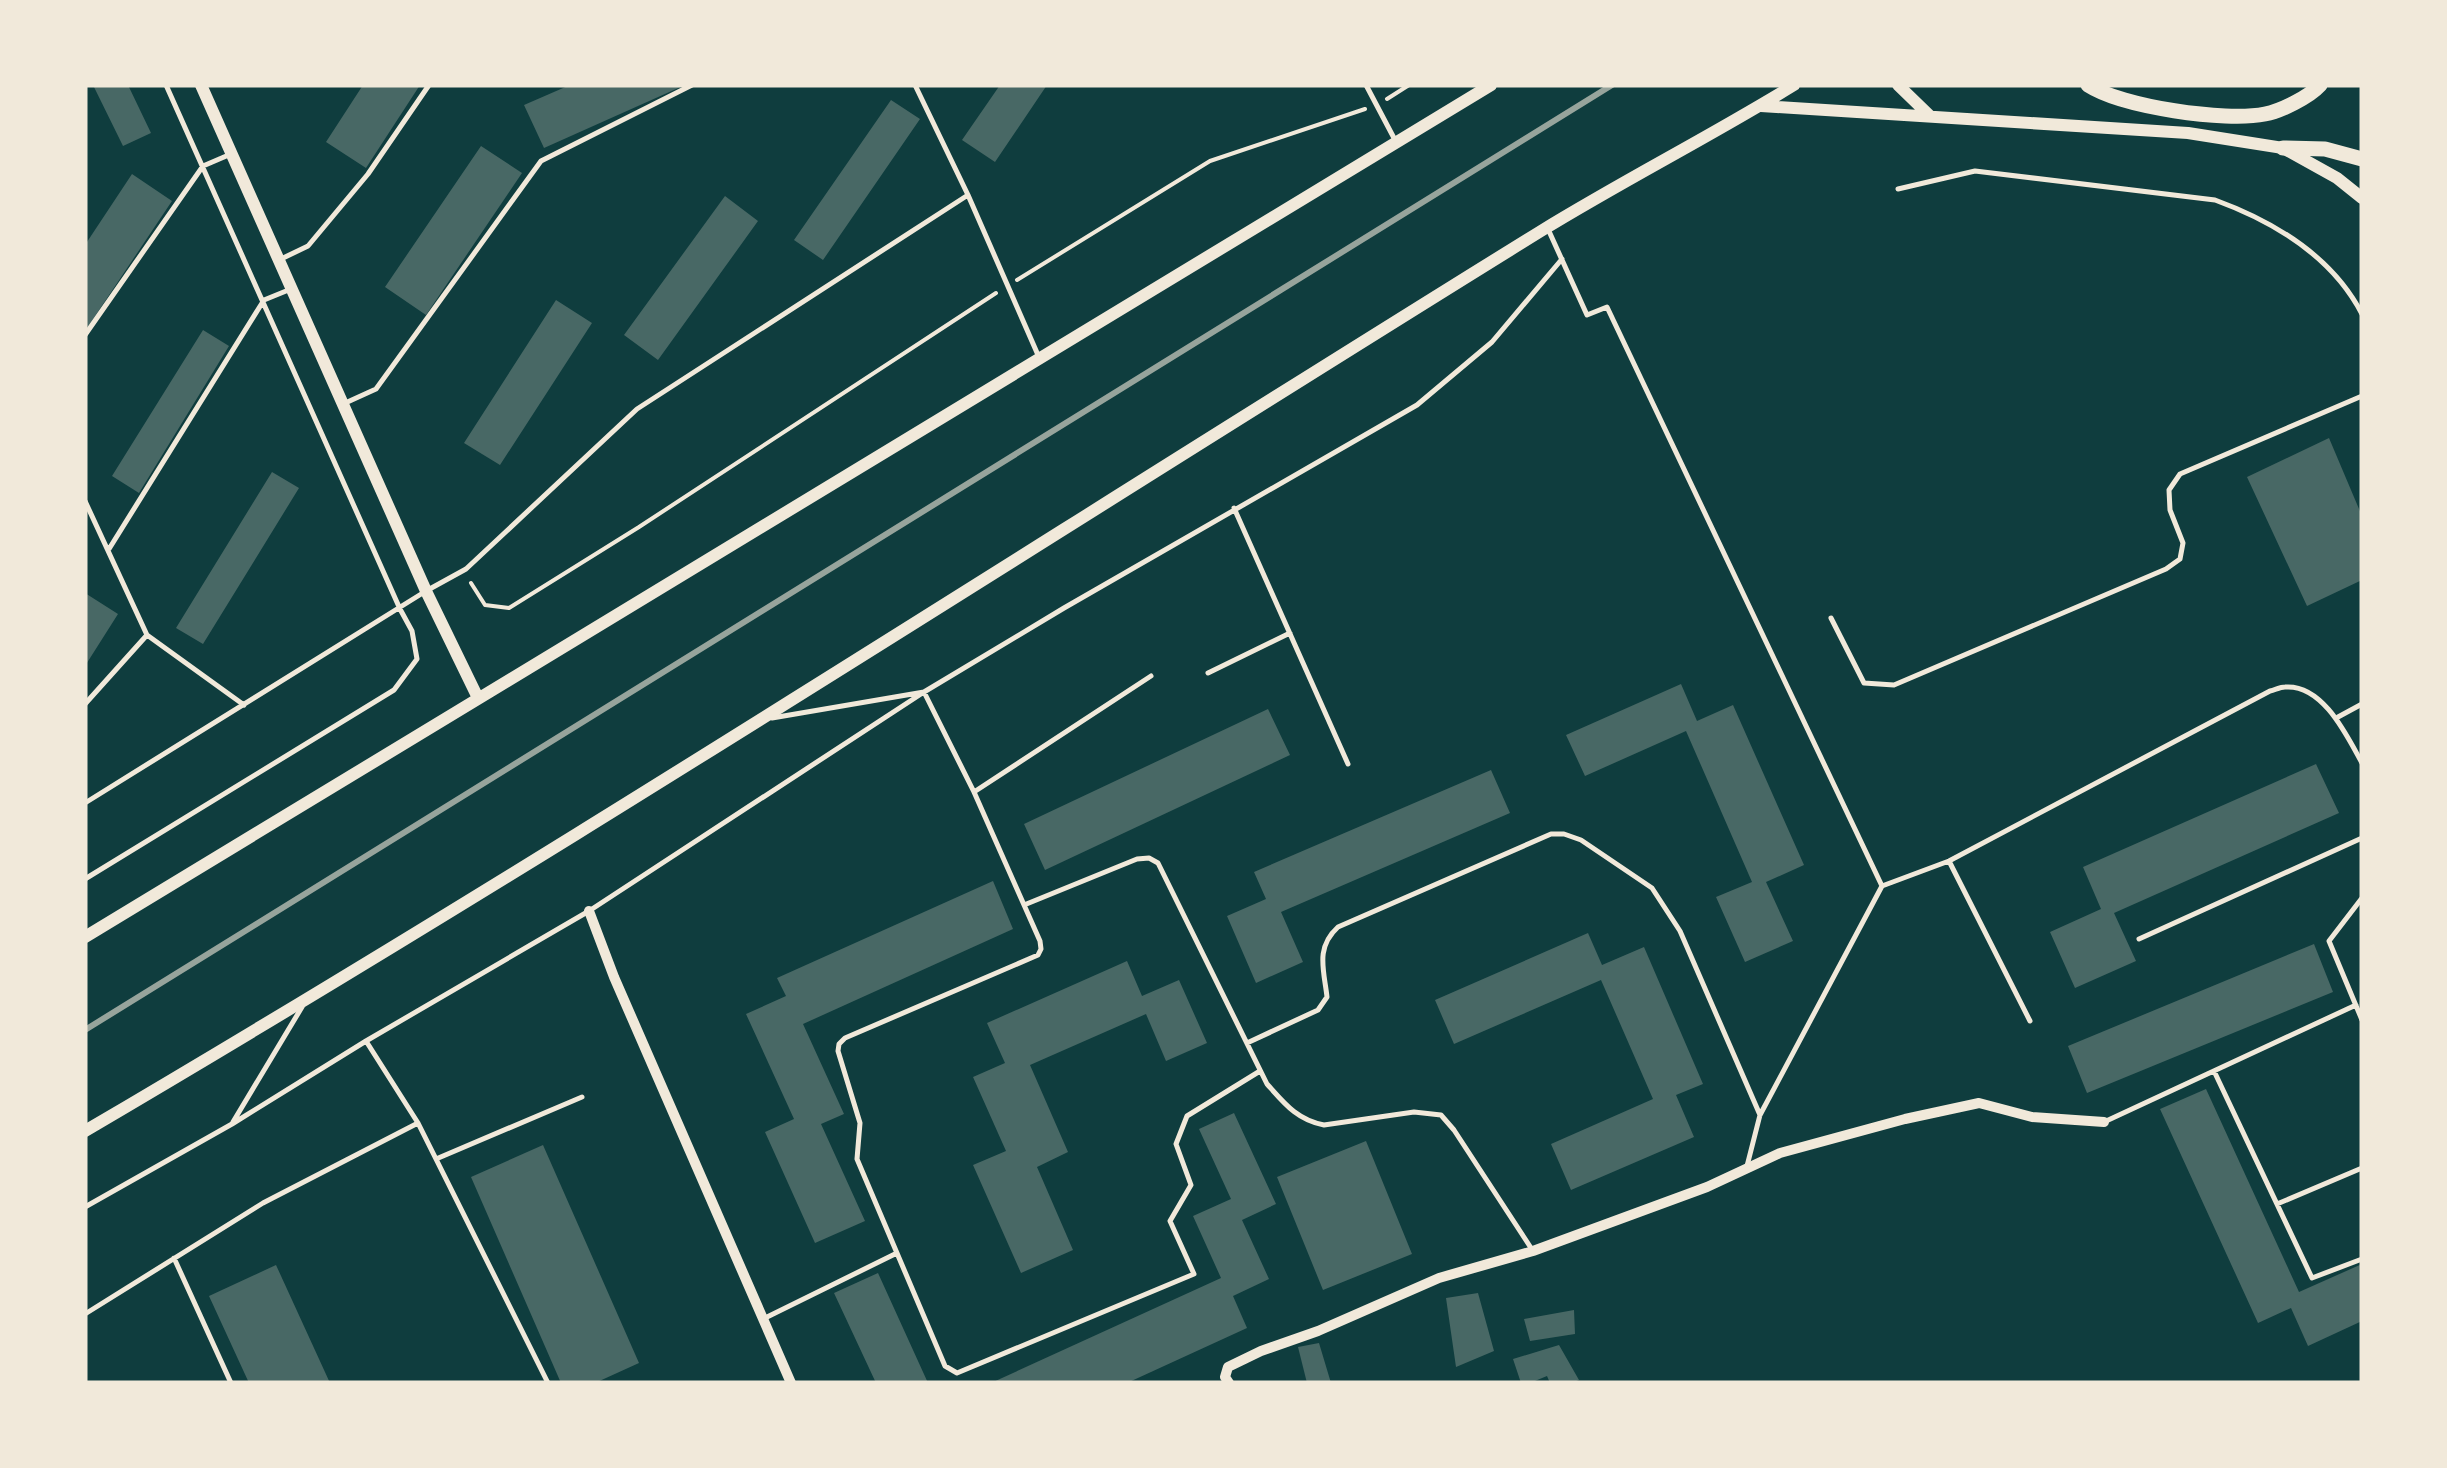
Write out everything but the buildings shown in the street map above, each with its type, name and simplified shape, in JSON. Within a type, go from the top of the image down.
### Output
[{"type":"main road","points":[[2088,85],[2127,103],[2214,115],[2266,114],[2312,94],[2320,85]]},
{"type":"main road","points":[[2282,148],[2324,149],[2362,159]]},
{"type":"street","points":[[201,85],[426,591],[478,698]]},
{"type":"street","points":[[85,937],[1491,85]]},
{"type":"street","points":[[85,1131],[306,1002],[1547,227],[1794,85]]},
{"type":"street","points":[[1898,85],[1930,116]]},
{"type":"street","points":[[1760,106],[2188,133],[2282,148],[2337,178],[2362,198]]},
{"type":"street","points":[[589,912],[790,1383]]},
{"type":"street","points":[[1230,1383],[1225,1377],[1228,1367],[1261,1351],[1440,1278],[1532,1250],[1707,1187],[1780,1154],[1979,1103],[2032,1117],[2104,1122]]},
{"type":"lane","points":[[85,879],[394,690],[417,659],[412,631],[166,85]]},
{"type":"lane","points":[[278,260],[308,246],[368,174],[430,85]]},
{"type":"lane","points":[[343,404],[376,389],[541,162],[692,85]]},
{"type":"lane","points":[[914,85],[968,195],[1039,358]]},
{"type":"lane","points":[[1366,85],[1396,142]]},
{"type":"lane","points":[[85,335],[203,166],[231,154]]},
{"type":"lane","points":[[1898,189],[1975,171],[2215,200],[2252,214],[2312,252],[2350,291],[2362,314]]},
{"type":"lane","points":[[85,803],[466,569],[637,410],[968,195]]},
{"type":"lane","points":[[1547,227],[1587,315],[1608,307],[1882,886]]},
{"type":"lane","points":[[85,1207],[589,912],[924,692],[1234,508],[1418,405],[1492,342],[1562,259]]},
{"type":"lane","points":[[109,549],[264,300],[291,288]]},
{"type":"lane","points":[[1831,618],[1864,683],[1894,685],[2166,569],[2180,559],[2183,542],[2170,510],[2169,490],[2180,474],[2362,396]]},
{"type":"lane","points":[[85,501],[147,635],[244,705]]},
{"type":"lane","points":[[1234,508],[1348,764]]},
{"type":"lane","points":[[1208,672],[1290,633]]},
{"type":"lane","points":[[85,704],[147,635]]},
{"type":"lane","points":[[974,792],[1151,676]]},
{"type":"lane","points":[[1746,1170],[1760,1115],[1882,886],[1949,861],[2270,691],[2286,687],[2305,690],[2337,718],[2362,764]]},
{"type":"lane","points":[[758,720],[924,692]]},
{"type":"lane","points":[[924,692],[974,792],[1041,948],[1038,955],[844,1038],[839,1044],[860,1123],[857,1159],[946,1366],[957,1373],[1194,1274],[1170,1221],[1191,1185],[1176,1144],[1187,1116],[1260,1071]]},
{"type":"lane","points":[[2337,718],[2362,704]]},
{"type":"lane","points":[[1247,1043],[1318,1010],[1327,998],[1322,954],[1328,936],[1338,927],[1551,834],[1564,834],[1581,840],[1652,888],[1680,931],[1760,1115]]},
{"type":"lane","points":[[2139,939],[2362,838]]},
{"type":"lane","points":[[1024,905],[1137,859],[1149,858],[1158,863],[1267,1084],[1294,1113],[1324,1125],[1414,1112],[1441,1115],[1532,1250]]},
{"type":"lane","points":[[1949,861],[2030,1021]]},
{"type":"lane","points":[[2362,898],[2329,941],[2362,1020]]},
{"type":"lane","points":[[232,1124],[306,1002]]},
{"type":"lane","points":[[2104,1122],[2356,1005]]},
{"type":"lane","points":[[366,1041],[418,1122],[548,1383]]},
{"type":"lane","points":[[2214,1071],[2312,1278],[2362,1258]]},
{"type":"lane","points":[[436,1160],[582,1098]]},
{"type":"lane","points":[[85,1314],[263,1203],[418,1122]]},
{"type":"lane","points":[[2276,1204],[2362,1168]]},
{"type":"lane","points":[[763,1319],[898,1253]]},
{"type":"lane","points":[[174,1258],[231,1383]]},
{"type":"path","points":[[466,569],[484,606],[509,608],[1009,285],[1210,162],[1376,106],[1408,85]]},
{"type":"railway","points":[[85,1030],[1612,85]]}]
